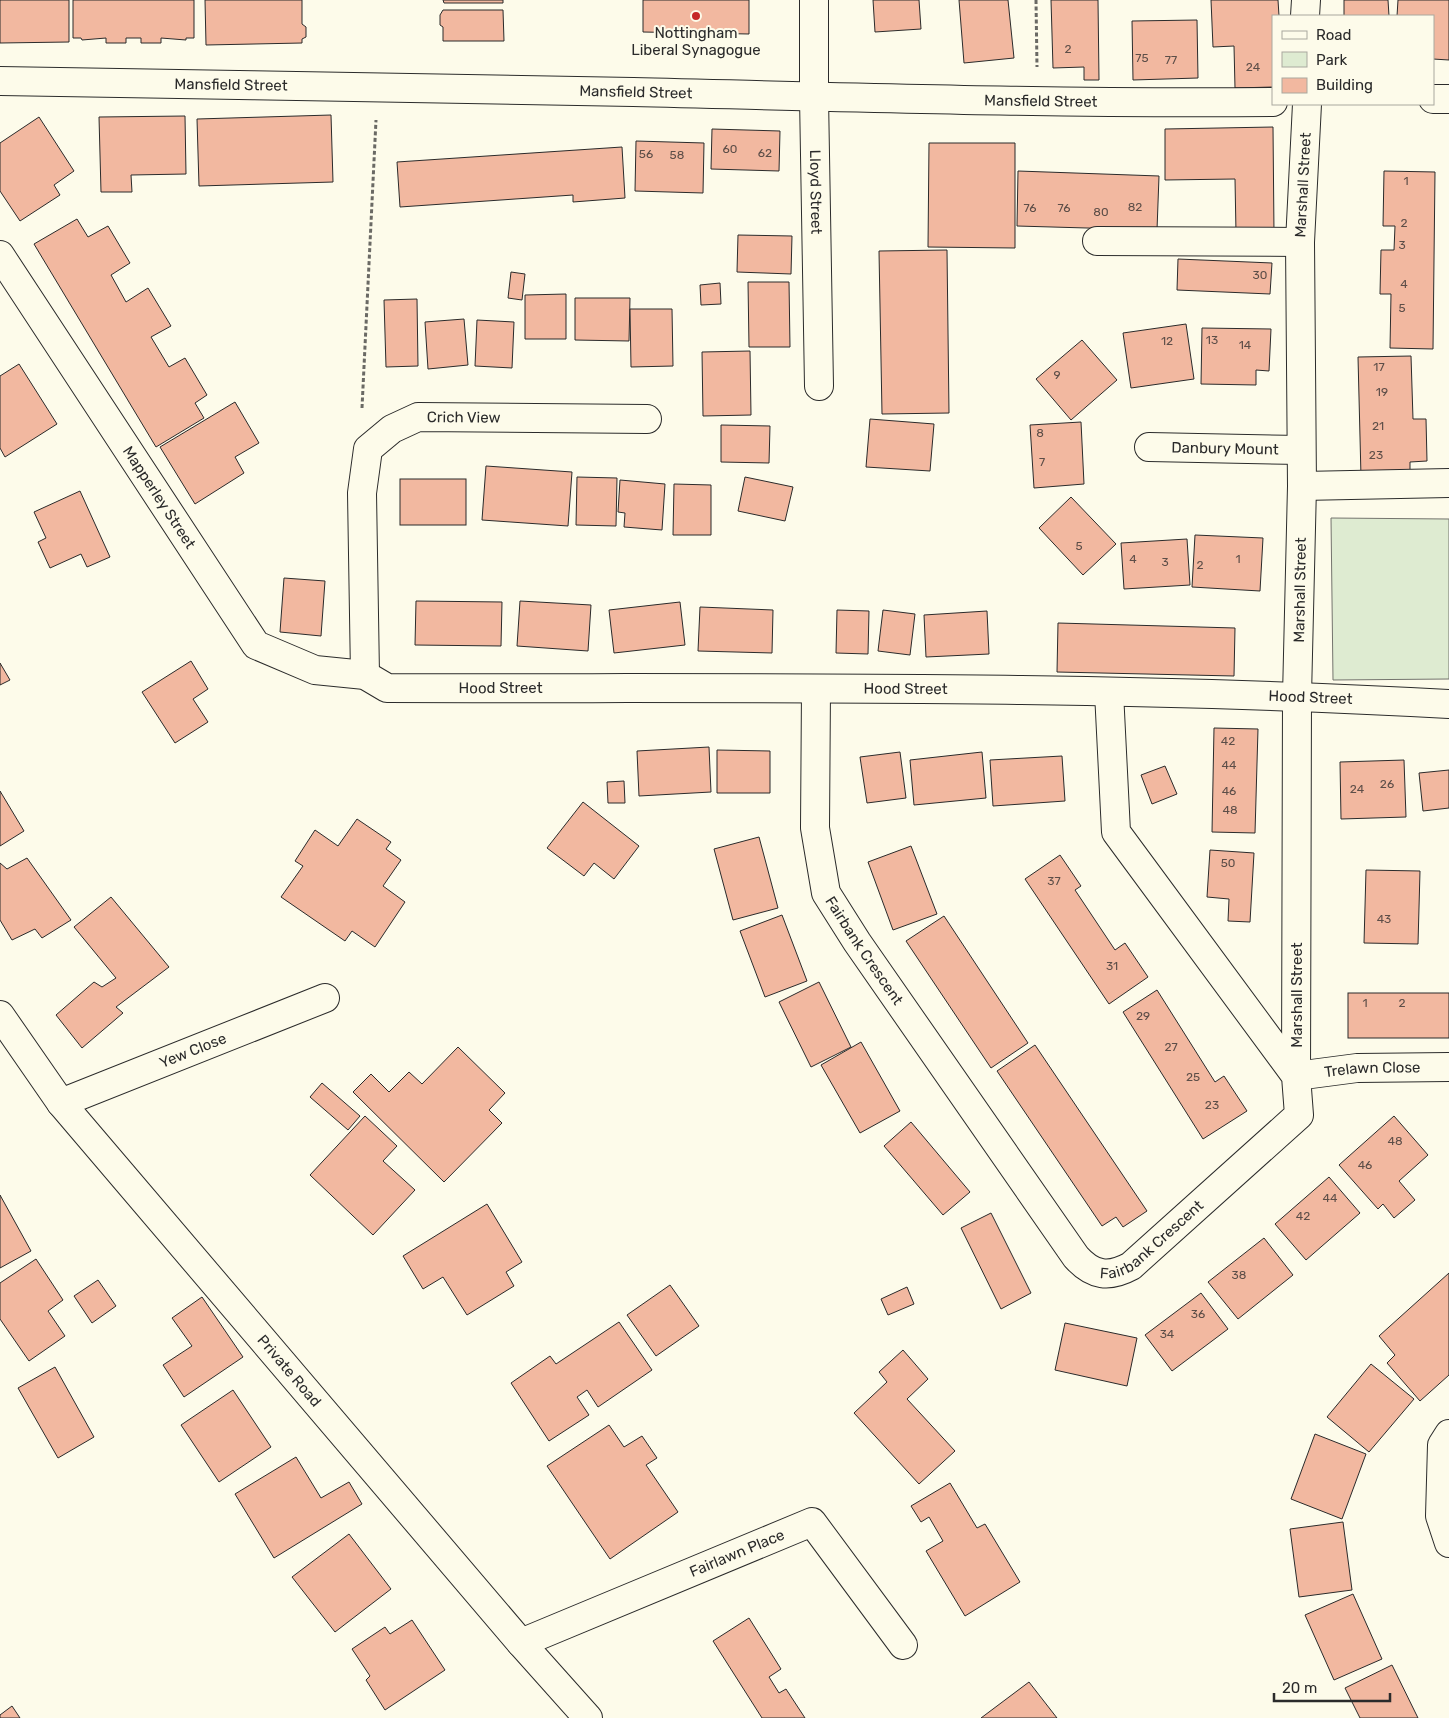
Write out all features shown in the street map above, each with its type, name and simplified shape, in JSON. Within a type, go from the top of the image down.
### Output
[{"type":"street","name":"Lloyd Street","points":[[814,0],[819,386]]},
{"type":"street","points":[[1305,15],[1306,0]]},
{"type":"street","name":"Mansfield Street","points":[[0,81],[636,92],[814,97],[1205,103],[1272,102]]},
{"type":"street","points":[[1434,99],[1449,99]]},
{"type":"street","name":"Marshall Street","points":[[1296,1076],[1298,696],[1302,486],[1300,242],[1307,105]]},
{"type":"street","points":[[1097,241],[1300,242]]},
{"type":"street","name":"Mapperley Street","points":[[0,255],[256,645],[315,670],[365,675]]},
{"type":"street","name":"Crich View","points":[[368,448],[392,429],[418,416],[647,419]]},
{"type":"street","name":"Danbury Mount","points":[[1148,447],[1301,450]]},
{"type":"street","points":[[365,675],[362,493],[368,448]]},
{"type":"street","points":[[1302,486],[1449,483]]},
{"type":"street","name":"Hood Street","points":[[365,675],[387,688],[1109,692],[1298,696],[1449,704]]},
{"type":"street","name":"Fairbank Crescent","points":[[816,690],[815,828],[826,892],[857,942],[1083,1265],[1100,1273],[1111,1274],[1131,1266],[1299,1114],[1296,1076]]},
{"type":"street","points":[[1109,692],[1116,832],[1296,1076]]},
{"type":"street","name":"Yew Close","points":[[61,1103],[325,998]]},
{"type":"street","name":"Private Road","points":[[0,1015],[61,1103],[588,1718]]},
{"type":"street","name":"Trelawn Close","points":[[1296,1076],[1357,1068],[1449,1067]]},
{"type":"street","points":[[1449,1434],[1442,1445],[1440,1516],[1449,1543]]},
{"type":"street","name":"Fairlawn Place","points":[[522,1643],[812,1522],[903,1644]]},
{"type":"path","points":[[1036,0],[1038,100]]},
{"type":"path","points":[[368,448],[362,408],[377,88]]},
{"type":"green space","points":[[1331,518],[1449,519],[1449,679],[1333,680]]},
{"type":"building","points":[[0,0],[69,0],[69,42],[0,43]]},
{"type":"building","points":[[73,0],[194,0],[194,38],[186,38],[186,40],[161,38],[161,43],[141,43],[141,38],[126,38],[126,43],[106,43],[106,38],[82,40],[81,38],[73,38]]},
{"type":"building","points":[[205,0],[302,0],[302,24],[306,27],[306,37],[302,39],[302,43],[206,45]]},
{"type":"building","points":[[443,0],[503,0],[503,3],[444,3]]},
{"type":"building","name":"Nottingham Liberal Synagogue","points":[[643,0],[749,0],[749,34],[643,32]]},
{"type":"building","points":[[873,0],[919,0],[921,29],[875,32]]},
{"type":"building","points":[[959,0],[1008,0],[1014,58],[964,63]]},
{"type":"building","points":[[1051,0],[1098,0],[1099,80],[1084,80],[1084,67],[1053,68]]},
{"type":"building","points":[[1211,0],[1278,0],[1279,15],[1272,15],[1272,87],[1235,88],[1234,46],[1213,47]]},
{"type":"building","points":[[1344,0],[1388,0],[1389,15],[1344,15]]},
{"type":"building","points":[[1398,0],[1449,0],[1449,60],[1434,59],[1434,15],[1397,15]]},
{"type":"building","points":[[443,10],[503,10],[504,41],[443,41],[443,27],[440,25],[440,15]]},
{"type":"building","points":[[1197,20],[1198,78],[1133,80],[1132,21]]},
{"type":"building","points":[[331,115],[333,182],[199,186],[197,119]]},
{"type":"building","points":[[185,116],[186,174],[131,175],[132,192],[101,192],[99,117]]},
{"type":"building","points":[[39,117],[74,171],[54,185],[60,195],[20,221],[0,191],[0,143]]},
{"type":"building","points":[[1273,127],[1274,233],[1236,233],[1235,179],[1165,180],[1165,129]]},
{"type":"building","points":[[712,129],[780,131],[779,171],[711,169]]},
{"type":"building","points":[[636,141],[704,143],[703,193],[635,191]]},
{"type":"building","points":[[929,143],[1015,143],[1015,248],[928,247]]},
{"type":"building","points":[[622,147],[625,198],[573,202],[573,195],[400,207],[397,162]]},
{"type":"building","points":[[1018,171],[1159,176],[1157,230],[1017,226]]},
{"type":"building","points":[[1384,171],[1435,172],[1433,349],[1390,348],[1391,294],[1380,294],[1381,250],[1394,250],[1395,226],[1383,226]]},
{"type":"building","points":[[77,219],[88,237],[108,226],[130,263],[111,275],[126,302],[148,288],[171,326],[151,337],[169,367],[185,358],[207,395],[195,403],[204,418],[156,447],[34,244]]},
{"type":"building","points":[[738,235],[792,236],[791,274],[737,272]]},
{"type":"building","points":[[947,250],[949,413],[882,414],[879,251]]},
{"type":"building","points":[[1178,259],[1272,263],[1270,294],[1177,290]]},
{"type":"building","points":[[511,272],[525,274],[522,300],[508,298]]},
{"type":"building","points":[[748,282],[789,282],[790,347],[749,347]]},
{"type":"building","points":[[720,283],[721,304],[701,305],[700,285]]},
{"type":"building","points":[[566,294],[566,339],[525,339],[525,295]]},
{"type":"building","points":[[575,298],[630,298],[629,341],[575,340]]},
{"type":"building","points":[[417,299],[418,366],[386,367],[384,300]]},
{"type":"building","points":[[630,309],[672,309],[673,366],[631,367]]},
{"type":"building","points":[[464,319],[468,365],[428,369],[425,322]]},
{"type":"building","points":[[477,320],[514,322],[512,368],[475,366]]},
{"type":"building","points":[[1186,324],[1194,379],[1131,388],[1123,333]]},
{"type":"building","points":[[1202,328],[1271,329],[1269,371],[1256,370],[1256,385],[1201,384]]},
{"type":"building","points":[[1082,340],[1117,380],[1071,420],[1036,379]]},
{"type":"building","points":[[750,351],[751,415],[703,416],[702,352]]},
{"type":"building","points":[[1411,356],[1413,419],[1426,419],[1427,461],[1410,462],[1410,475],[1361,477],[1358,357]]},
{"type":"building","points":[[19,364],[57,424],[5,457],[0,448],[0,376]]},
{"type":"building","points":[[235,402],[259,443],[235,457],[244,473],[195,504],[160,447]]},
{"type":"building","points":[[870,419],[934,424],[930,471],[866,467]]},
{"type":"building","points":[[1081,422],[1084,484],[1034,488],[1030,425]]},
{"type":"building","points":[[721,425],[770,426],[769,463],[721,462]]},
{"type":"building","points":[[486,466],[572,472],[568,526],[482,520]]},
{"type":"building","points":[[577,477],[617,478],[616,526],[576,525]]},
{"type":"building","points":[[745,477],[793,487],[785,521],[738,511]]},
{"type":"building","points":[[400,479],[466,479],[466,525],[400,525]]},
{"type":"building","points":[[620,480],[665,484],[662,530],[624,527],[625,513],[618,512]]},
{"type":"building","points":[[674,484],[711,485],[711,535],[673,535]]},
{"type":"building","points":[[80,491],[110,557],[87,567],[81,554],[50,568],[38,542],[46,538],[34,512]]},
{"type":"building","points":[[1071,497],[1116,544],[1083,575],[1039,528]]},
{"type":"building","points":[[1195,535],[1263,538],[1260,591],[1192,587]]},
{"type":"building","points":[[1187,539],[1190,585],[1124,589],[1121,543]]},
{"type":"building","points":[[284,578],[325,581],[321,636],[280,632]]},
{"type":"building","points":[[416,601],[502,602],[501,646],[415,645]]},
{"type":"building","points":[[520,601],[591,605],[588,651],[517,646]]},
{"type":"building","points":[[680,602],[685,645],[614,653],[609,610]]},
{"type":"building","points":[[700,607],[773,610],[772,653],[698,651]]},
{"type":"building","points":[[837,610],[869,611],[868,654],[836,653]]},
{"type":"building","points":[[883,610],[915,614],[910,655],[878,651]]},
{"type":"building","points":[[987,611],[989,654],[926,657],[924,615]]},
{"type":"building","points":[[1058,623],[1235,628],[1234,676],[1057,672]]},
{"type":"building","points":[[191,661],[208,689],[193,699],[208,722],[175,743],[142,692]]},
{"type":"building","points":[[0,663],[10,680],[0,685]]},
{"type":"building","points":[[1214,728],[1258,729],[1255,833],[1212,832]]},
{"type":"building","points":[[709,747],[711,792],[639,796],[637,751]]},
{"type":"building","points":[[717,750],[770,751],[770,793],[717,793]]},
{"type":"building","points":[[900,752],[906,798],[867,803],[860,757]]},
{"type":"building","points":[[982,752],[986,798],[914,805],[910,760]]},
{"type":"building","points":[[1062,756],[1065,801],[993,806],[990,760]]},
{"type":"building","points":[[1404,760],[1406,817],[1341,819],[1340,762]]},
{"type":"building","points":[[1165,766],[1177,794],[1152,804],[1141,775]]},
{"type":"building","points":[[1449,770],[1449,808],[1423,811],[1419,773]]},
{"type":"building","points":[[624,781],[625,803],[608,803],[607,782]]},
{"type":"building","points":[[0,791],[24,831],[0,846]]},
{"type":"building","points":[[583,802],[639,846],[614,879],[594,863],[584,876],[547,848]]},
{"type":"building","points":[[357,819],[391,842],[386,849],[401,860],[383,886],[405,902],[375,947],[352,931],[345,941],[281,897],[303,866],[295,861],[315,830],[338,846]]},
{"type":"building","points":[[759,837],[778,908],[733,920],[714,849]]},
{"type":"building","points":[[911,846],[937,914],[893,930],[868,862]]},
{"type":"building","points":[[1210,850],[1254,853],[1250,922],[1228,921],[1229,899],[1207,897]]},
{"type":"building","points":[[1060,855],[1081,886],[1075,890],[1115,950],[1125,943],[1148,977],[1109,1004],[1025,879]]},
{"type":"building","points":[[27,858],[71,920],[42,938],[35,929],[12,940],[0,920],[0,863],[7,869]]},
{"type":"building","points":[[1366,870],[1420,871],[1418,944],[1364,943]]},
{"type":"building","points":[[111,897],[169,967],[116,1007],[123,1013],[82,1048],[56,1015],[94,982],[102,987],[116,978],[74,927]]},
{"type":"building","points":[[782,915],[807,981],[765,997],[740,931]]},
{"type":"building","points":[[944,916],[1028,1043],[991,1068],[906,941]]},
{"type":"building","points":[[819,982],[851,1047],[811,1067],[779,1002]]},
{"type":"building","points":[[1157,990],[1215,1082],[1224,1076],[1247,1111],[1203,1139],[1123,1012]]},
{"type":"building","points":[[1348,993],[1449,993],[1449,1038],[1348,1038]]},
{"type":"building","points":[[861,1042],[900,1111],[860,1133],[821,1065]]},
{"type":"building","points":[[1035,1045],[1147,1211],[1123,1227],[1116,1217],[1102,1226],[997,1071]]},
{"type":"building","points":[[458,1047],[505,1093],[489,1110],[502,1123],[444,1182],[353,1092],[371,1074],[389,1092],[409,1072],[422,1084]]},
{"type":"building","points":[[322,1083],[360,1116],[348,1130],[310,1097]]},
{"type":"building","points":[[365,1116],[397,1146],[383,1161],[415,1190],[373,1235],[310,1175]]},
{"type":"building","points":[[1394,1116],[1428,1155],[1399,1181],[1415,1200],[1394,1218],[1383,1204],[1378,1209],[1339,1165]]},
{"type":"building","points":[[911,1122],[970,1192],[943,1215],[884,1146]]},
{"type":"building","points":[[1329,1177],[1360,1213],[1306,1260],[1275,1224]]},
{"type":"building","points":[[0,1195],[31,1251],[0,1268]]},
{"type":"building","points":[[487,1204],[522,1262],[506,1272],[514,1286],[467,1315],[443,1277],[423,1289],[403,1256]]},
{"type":"building","points":[[991,1213],[1031,1293],[1001,1309],[961,1228]]},
{"type":"building","points":[[1264,1238],[1293,1275],[1238,1319],[1208,1282]]},
{"type":"building","points":[[36,1259],[63,1300],[48,1311],[65,1336],[29,1361],[0,1319],[0,1283]]},
{"type":"building","points":[[1449,1273],[1449,1375],[1420,1401],[1387,1363],[1395,1355],[1379,1336]]},
{"type":"building","points":[[98,1280],[116,1306],[92,1323],[74,1296]]},
{"type":"building","points":[[670,1285],[699,1326],[656,1356],[627,1315]]},
{"type":"building","points":[[907,1287],[914,1304],[888,1315],[881,1299]]},
{"type":"building","points":[[1201,1293],[1228,1329],[1172,1371],[1145,1335]]},
{"type":"building","points":[[202,1297],[243,1357],[184,1397],[163,1365],[192,1346],[172,1318]]},
{"type":"building","points":[[619,1322],[652,1370],[598,1407],[587,1390],[577,1397],[589,1415],[549,1441],[511,1383],[550,1356],[556,1364]]},
{"type":"building","points":[[1065,1323],[1137,1338],[1127,1386],[1055,1370]]},
{"type":"building","points":[[903,1350],[928,1379],[907,1399],[955,1451],[919,1484],[854,1413],[887,1382],[879,1372]]},
{"type":"building","points":[[1371,1364],[1414,1399],[1369,1452],[1327,1417]]},
{"type":"building","points":[[55,1367],[94,1437],[58,1458],[18,1388]]},
{"type":"building","points":[[233,1390],[271,1447],[219,1482],[181,1425]]},
{"type":"building","points":[[609,1425],[624,1447],[642,1436],[657,1458],[646,1465],[678,1512],[610,1559],[547,1466]]},
{"type":"building","points":[[1315,1434],[1366,1454],[1342,1519],[1291,1499]]},
{"type":"building","points":[[296,1457],[321,1498],[349,1482],[362,1504],[274,1558],[235,1494]]},
{"type":"building","points":[[950,1483],[977,1528],[985,1524],[1020,1582],[965,1616],[926,1551],[943,1541],[929,1517],[921,1522],[911,1506]]},
{"type":"building","points":[[1343,1522],[1352,1590],[1299,1597],[1290,1529]]},
{"type":"building","points":[[349,1534],[391,1589],[335,1632],[292,1577]]},
{"type":"building","points":[[1353,1594],[1382,1659],[1334,1680],[1305,1615]]},
{"type":"building","points":[[749,1618],[781,1669],[769,1677],[779,1693],[786,1689],[805,1718],[762,1718],[713,1641]]},
{"type":"building","points":[[412,1620],[445,1670],[385,1710],[366,1680],[370,1676],[352,1649],[385,1627],[390,1634]]},
{"type":"building","points":[[1392,1665],[1418,1718],[1360,1718],[1345,1688]]},
{"type":"building","points":[[1029,1682],[1057,1718],[981,1718]]},
{"type":"building","points":[[12,1706],[20,1718],[0,1718],[0,1715]]},
{"type":"place","name":"Nottingham Liberal Synagogue","points":[[696,16]]}]
